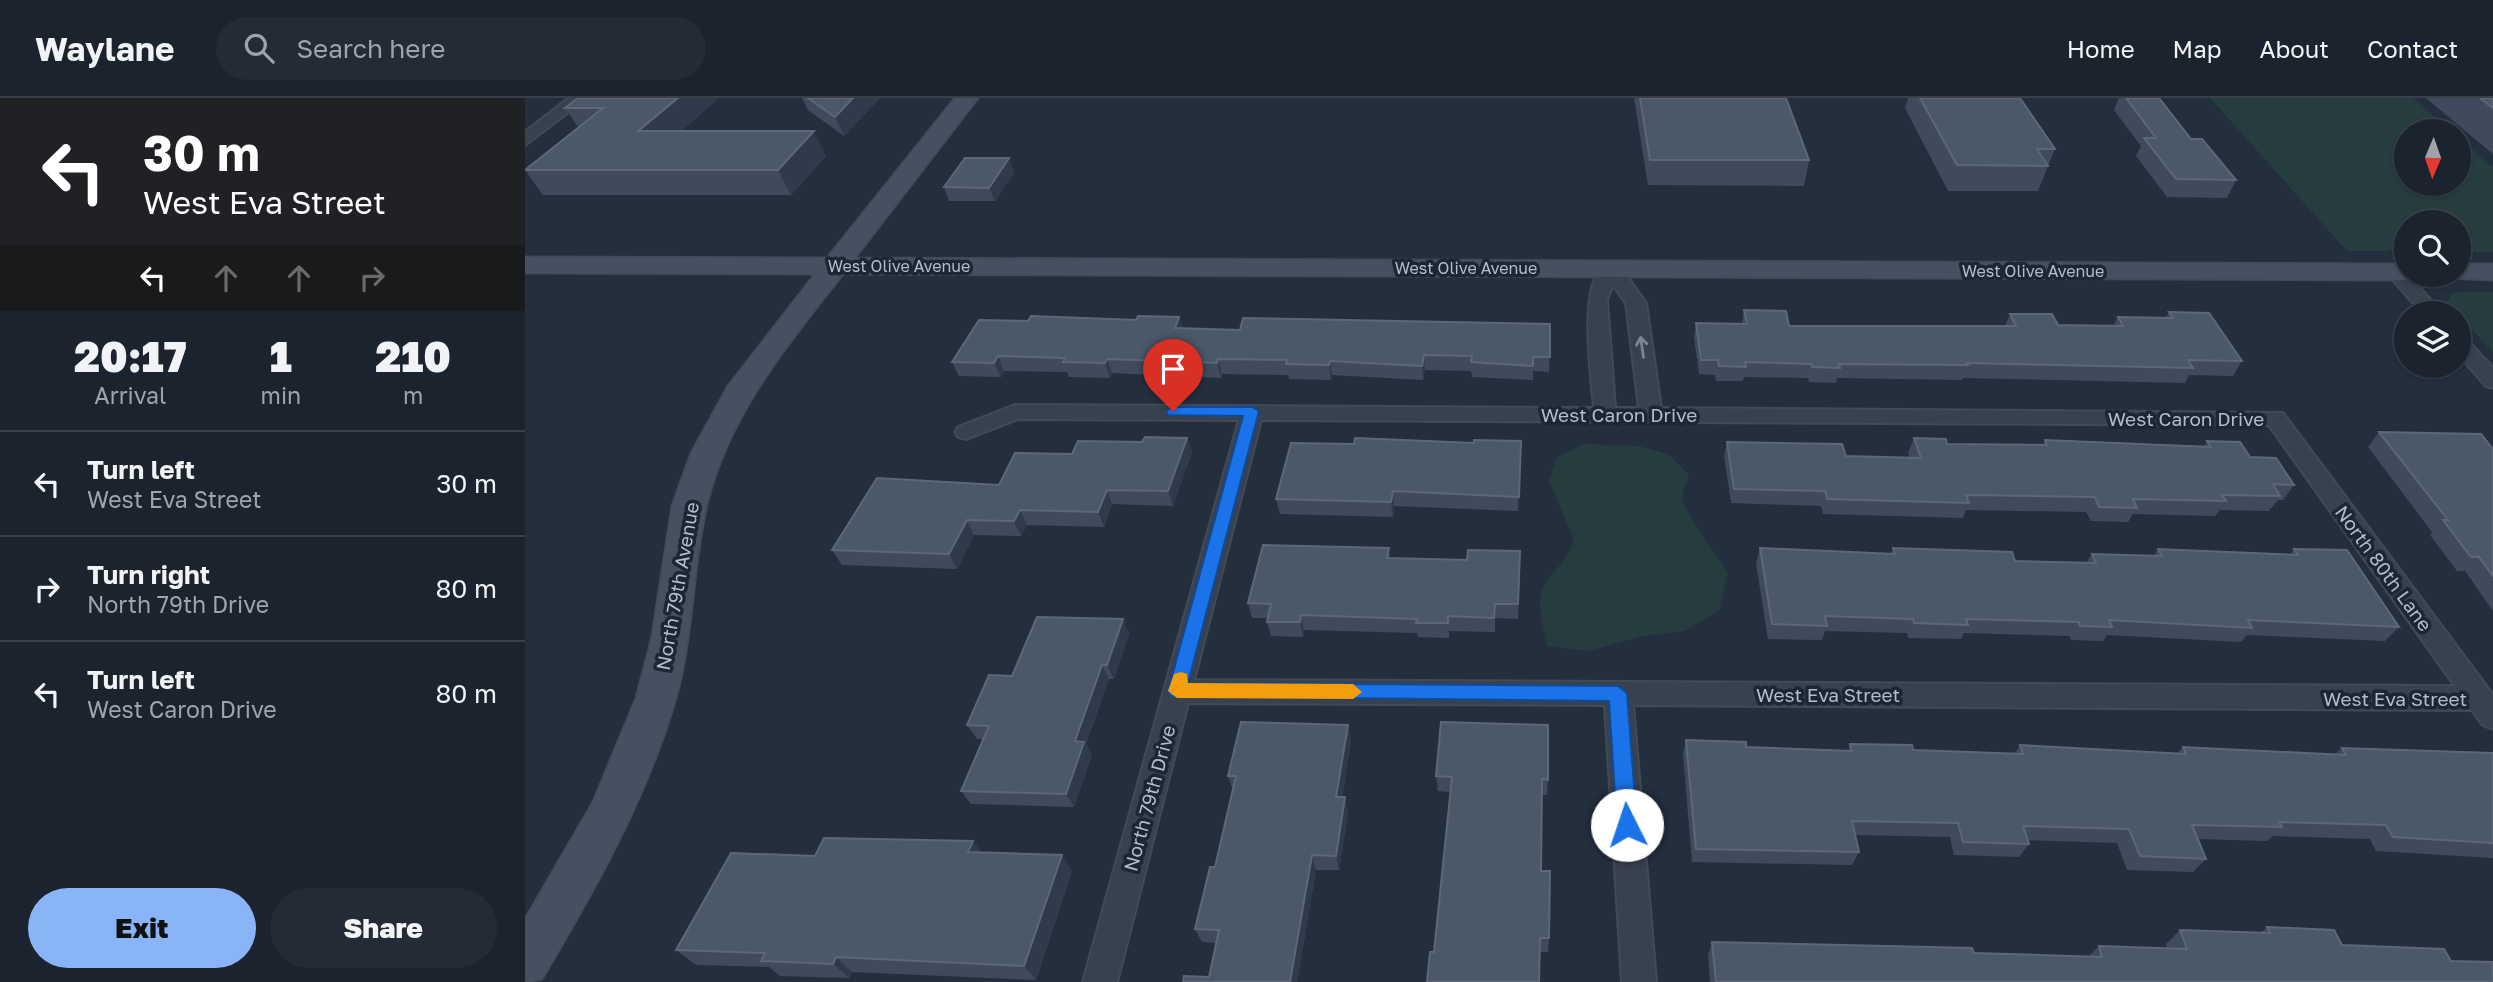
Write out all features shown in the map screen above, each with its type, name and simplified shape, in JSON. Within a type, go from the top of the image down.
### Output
[{"type":"main road","name":"North 79th Avenue","points":[[525,962],[594,843],[627,775],[654,706],[667,654],[684,530],[695,484],[727,411],[836,265],[967,98]]},
{"type":"main road","name":"West Olive Avenue","points":[[525,265],[2394,272]]},
{"type":"main road","points":[[2471,272],[2493,272]]},
{"type":"street","points":[[525,139],[579,98]]},
{"type":"street","points":[[1605,414],[1597,300],[1611,268]]},
{"type":"street","points":[[1611,268],[1636,303],[1651,414]]},
{"type":"street","points":[[2412,287],[2423,301]]},
{"type":"street","points":[[2471,356],[2493,381]]},
{"type":"street","name":"West Caron Drive","points":[[966,432],[1015,412],[1252,411],[2275,418]]},
{"type":"street","name":"North 79th Drive","points":[[1100,982],[1252,411]]},
{"type":"street","name":"North 80th Lane","points":[[2275,418],[2486,708]]},
{"type":"street","name":"West Eva Street","points":[[1177,691],[1618,693],[2486,708]]},
{"type":"street","points":[[1618,693],[1639,982]]},
{"type":"green space","points":[[2210,98],[2413,98],[2438,119],[2394,119],[2394,196],[2471,196],[2471,148],[2493,167],[2493,252],[2471,252],[2471,210],[2394,210],[2394,251],[2347,251]]},
{"type":"green space","points":[[2493,292],[2493,353],[2471,329],[2471,301],[2449,301],[2451,294]]},
{"type":"green space","points":[[1584,444],[1639,446],[1668,454],[1689,475],[1682,497],[1684,503],[1694,523],[1728,573],[1719,610],[1685,631],[1639,637],[1588,651],[1547,646],[1541,616],[1541,592],[1567,555],[1574,540],[1549,481],[1556,458]]},
{"type":"building","points":[[578,98],[678,98],[638,131],[814,131],[778,170],[525,170],[603,108],[565,108]]},
{"type":"building","points":[[808,98],[853,98],[835,117]]},
{"type":"building","points":[[1640,98],[1786,98],[1809,160],[1650,160]]},
{"type":"building","points":[[1920,98],[2020,98],[2055,149],[2037,149],[2048,166],[1957,165]]},
{"type":"building","points":[[2126,98],[2159,98],[2191,139],[2202,139],[2236,180],[2176,179],[2144,138],[2156,138]]},
{"type":"building","points":[[2480,98],[2493,98],[2493,108]]},
{"type":"building","points":[[965,158],[1009,158],[989,188],[944,187]]},
{"type":"building","points":[[1744,310],[1786,311],[1789,326],[2016,326],[2010,314],[2052,314],[2058,325],[2123,326],[2118,317],[2173,318],[2169,312],[2209,313],[2242,361],[2188,360],[2193,368],[1967,363],[1968,365],[1839,364],[1840,368],[1812,367],[1811,364],[1745,362],[1746,367],[1719,366],[1718,360],[1701,360],[1696,323],[1747,324]]},
{"type":"building","points":[[1031,316],[1136,320],[1138,316],[1179,317],[1175,328],[1240,330],[1243,318],[1550,324],[1550,357],[1533,357],[1533,366],[1471,362],[1472,356],[1424,355],[1422,366],[1330,361],[1329,365],[1286,364],[1287,360],[1218,359],[1217,363],[1107,359],[1105,363],[1063,362],[1065,358],[998,356],[994,363],[952,362],[979,320],[1028,321]]},
{"type":"building","points":[[2379,432],[2481,434],[2493,449],[2493,576],[2479,557],[2471,557],[2443,520],[2448,520]]},
{"type":"building","points":[[1145,437],[1187,438],[1168,491],[1107,490],[1098,512],[1020,510],[1014,521],[967,520],[949,554],[832,550],[877,478],[999,485],[1015,453],[1072,454],[1078,441],[1142,442]]},
{"type":"building","points":[[1355,438],[1474,443],[1474,440],[1521,441],[1519,497],[1393,491],[1391,502],[1276,499],[1291,443],[1354,444]]},
{"type":"building","points":[[1914,438],[1946,439],[1947,444],[2047,445],[2045,440],[2211,447],[2207,441],[2240,442],[2250,457],[2276,458],[2294,485],[2273,484],[2280,496],[2222,495],[2226,501],[2133,499],[2137,508],[2099,507],[2095,497],[1966,495],[1969,503],[1827,499],[1825,491],[1734,489],[1727,442],[1842,444],[1846,456],[1921,458]]},
{"type":"building","points":[[1263,545],[1389,548],[1387,558],[1467,560],[1468,550],[1520,551],[1518,604],[1495,604],[1494,618],[1448,616],[1448,623],[1416,623],[1417,619],[1301,615],[1300,622],[1267,622],[1271,604],[1248,603]]},
{"type":"building","points":[[1760,548],[1895,554],[1893,548],[2012,552],[2015,561],[2096,563],[2092,554],[2162,556],[2158,549],[2298,555],[2294,549],[2347,550],[2399,627],[2248,620],[2252,628],[2109,620],[2112,627],[2080,626],[2079,622],[1966,619],[1968,625],[1914,623],[1913,619],[1825,616],[1827,626],[1772,624]]},
{"type":"building","points":[[1037,617],[1123,619],[1107,665],[1102,665],[1075,741],[1084,742],[1066,794],[961,791],[989,726],[967,725],[989,675],[1012,676]]},
{"type":"building","points":[[1241,722],[1348,725],[1336,797],[1345,797],[1336,856],[1312,855],[1290,982],[1183,982],[1184,976],[1209,977],[1219,930],[1195,929],[1210,867],[1215,867],[1236,776],[1228,776]]},
{"type":"building","points":[[1441,722],[1548,725],[1548,780],[1542,779],[1541,871],[1550,871],[1549,938],[1540,938],[1539,982],[1427,982],[1430,952],[1434,952],[1452,777],[1436,776]]},
{"type":"building","points":[[1686,740],[1746,742],[1746,747],[1852,751],[1850,744],[1912,745],[1913,750],[2023,754],[2020,745],[2186,754],[2183,747],[2346,755],[2342,748],[2493,753],[2493,843],[2393,837],[2386,825],[2279,822],[2282,827],[2192,825],[2206,859],[2140,856],[2129,829],[2023,826],[2029,844],[1963,842],[1958,823],[1852,821],[1859,852],[1696,849]]},
{"type":"building","points":[[824,838],[973,841],[968,852],[1062,855],[1024,966],[836,957],[833,964],[761,961],[765,953],[676,950],[731,853],[815,856]]},
{"type":"building","points":[[2267,927],[2334,930],[2342,945],[2444,949],[2451,961],[2493,962],[2493,982],[1716,982],[1712,942],[1972,948],[1974,953],[2102,957],[2099,946],[2187,949],[2180,930],[2270,933]]},
{"type":"slow traffic","points":[[1181,679],[1177,691],[1353,692]]},
{"type":"route","points":[[1173,411],[1252,411],[1177,691],[1618,693],[1627,825]]}]
